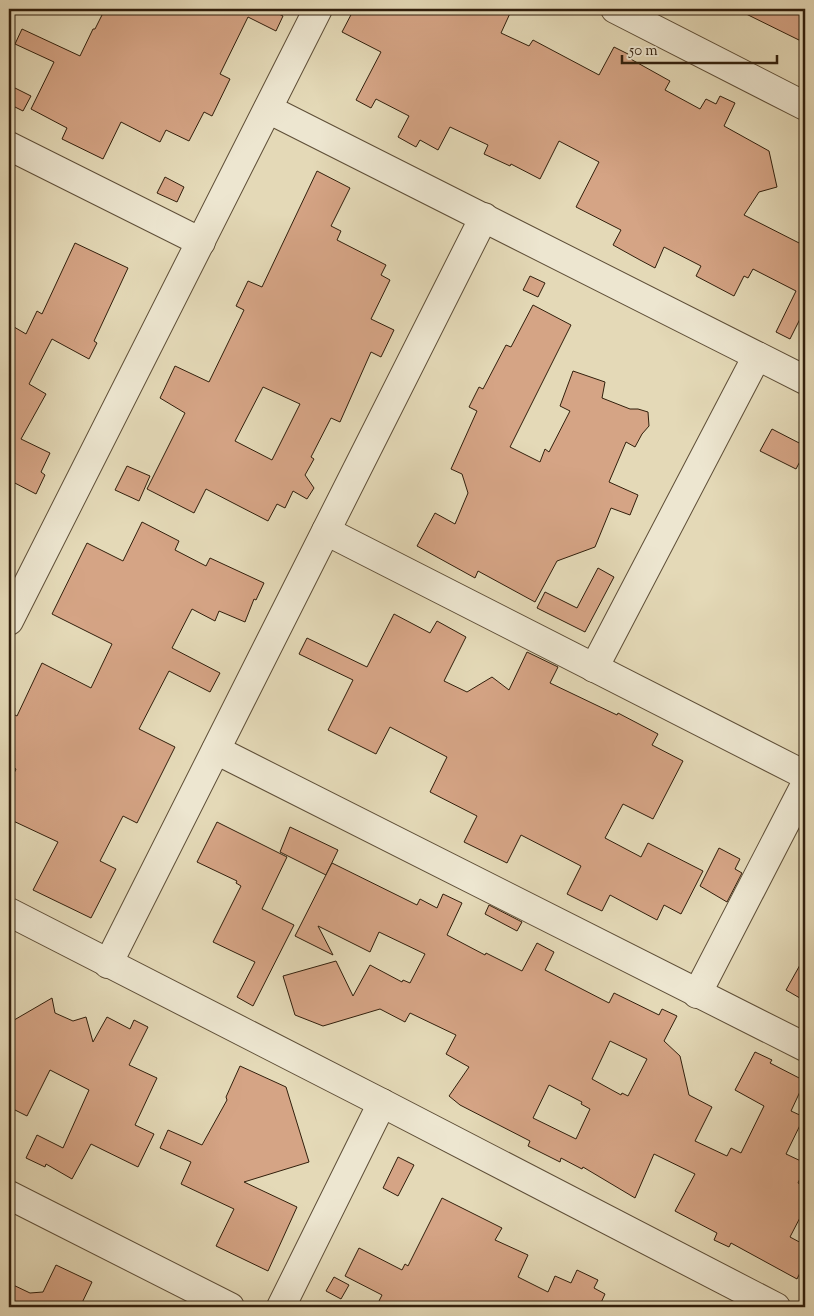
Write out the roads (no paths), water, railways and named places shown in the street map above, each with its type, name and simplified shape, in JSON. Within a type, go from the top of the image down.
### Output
[{"type":"street","points":[[9,621],[318,9]]},
{"type":"street","points":[[615,9],[805,106]]},
{"type":"street","points":[[268,109],[805,380]]},
{"type":"street","points":[[9,146],[201,242]]},
{"type":"street","points":[[108,964],[484,217]]},
{"type":"street","points":[[594,668],[757,356]]},
{"type":"street","points":[[326,531],[805,775]]},
{"type":"street","points":[[216,750],[805,1047]]},
{"type":"street","points":[[697,994],[805,785]]},
{"type":"street","points":[[9,912],[776,1307]]},
{"type":"street","points":[[281,1307],[382,1103]]},
{"type":"street","points":[[9,1195],[230,1307]]}]
